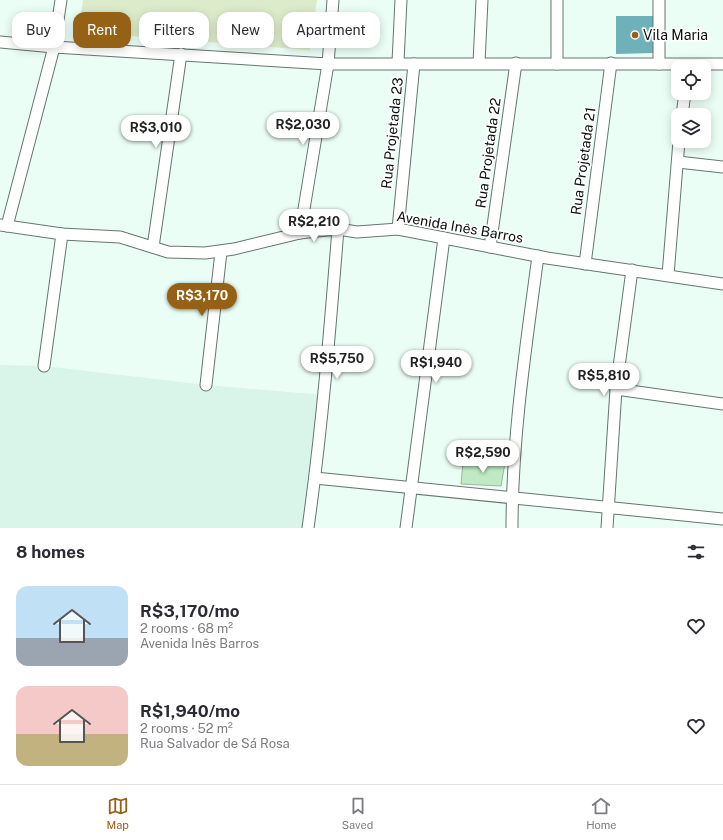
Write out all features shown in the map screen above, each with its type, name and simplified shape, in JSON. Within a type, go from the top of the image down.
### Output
[{"type":"street","points":[[59,12],[61,0]]},
{"type":"street","points":[[300,233],[328,64],[333,0]]},
{"type":"street","points":[[398,62],[401,0]]},
{"type":"street","points":[[479,63],[482,0]]},
{"type":"street","points":[[557,0],[557,64]]},
{"type":"street","points":[[659,0],[659,64]]},
{"type":"street","points":[[0,42],[12,43]]},
{"type":"street","points":[[3,225],[54,48]]},
{"type":"street","points":[[65,48],[328,64],[398,62],[414,64],[611,63],[671,65]]},
{"type":"street","points":[[153,247],[180,54]]},
{"type":"street","name":"Rua Projetada 22","points":[[490,247],[516,63]]},
{"type":"street","name":"Rua Projetada 21","points":[[585,264],[611,63]]},
{"type":"street","name":"Rua Projetada 23","points":[[398,229],[414,64]]},
{"type":"street","points":[[711,65],[723,64]]},
{"type":"street","points":[[668,275],[679,148]]},
{"type":"street","points":[[678,162],[723,167]]},
{"type":"street","name":"Avenida Inês Barros","points":[[3,225],[62,234],[120,237],[168,252],[205,253],[221,252],[300,233],[338,229],[357,232],[398,229],[585,264],[723,284]]},
{"type":"street","points":[[308,528],[315,478],[338,229]]},
{"type":"street","points":[[44,366],[62,234]]},
{"type":"street","points":[[406,528],[444,238]]},
{"type":"street","points":[[206,385],[221,252]]},
{"type":"street","points":[[512,528],[512,499],[517,413],[538,256]]},
{"type":"street","points":[[607,528],[616,389],[632,270]]},
{"type":"street","points":[[616,389],[723,404]]},
{"type":"street","points":[[315,478],[723,519]]},
{"type":"shaded area","points":[[83,0],[317,0],[315,12],[282,12],[282,48],[274,47],[274,12],[217,12],[217,43],[209,42],[209,12],[139,12],[139,37],[131,36],[131,12],[81,12]]},
{"type":"shaded area","points":[[284,48],[310,48],[310,50]]},
{"type":"shaded area","points":[[0,365],[44,366],[206,385],[323,395],[305,528],[0,528]]},
{"type":"water","name":"Vila Maria","points":[[616,16],[653,16],[653,53],[616,54]]},
{"type":"building","points":[[463,462],[505,463],[501,486],[461,484]]},
{"type":"place","name":"Vila Maria","points":[[635,35]]}]
